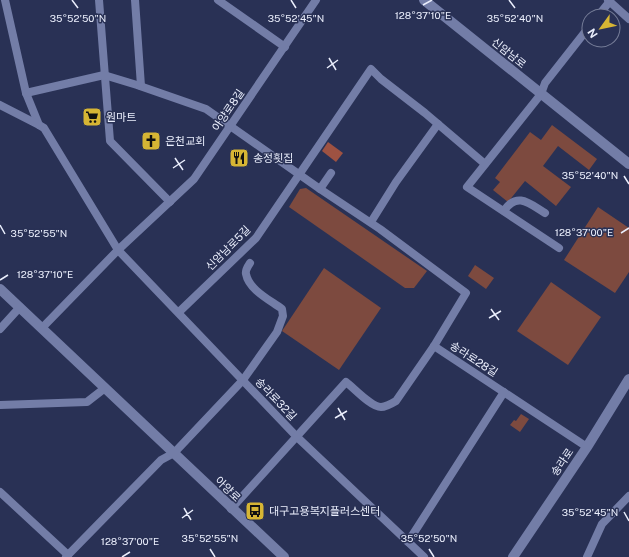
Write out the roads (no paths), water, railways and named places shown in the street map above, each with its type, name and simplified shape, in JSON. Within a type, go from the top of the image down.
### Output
[{"type":"main road","name":"신암남로","points":[[424,0],[629,164]]},
{"type":"main road","name":"아양로","points":[[0,289],[174,453],[231,509],[284,557]]},
{"type":"main road","name":"송라로","points":[[513,557],[587,446],[629,379]]},
{"type":"street","points":[[5,0],[26,93],[39,125]]},
{"type":"street","points":[[99,0],[110,141],[170,202]]},
{"type":"street","points":[[135,0],[141,86]]},
{"type":"street","points":[[218,0],[285,47]]},
{"type":"street","name":"아양로8길","points":[[42,328],[118,250],[194,179],[316,0]]},
{"type":"street","points":[[609,0],[629,19]]},
{"type":"street","points":[[559,248],[467,187],[541,94],[545,83],[581,37]]},
{"type":"street","name":"신암남로5길","points":[[179,312],[256,238],[371,69],[381,79],[438,124]]},
{"type":"street","points":[[26,93],[104,75],[141,86],[206,109],[370,222],[466,293],[434,346]]},
{"type":"street","points":[[0,105],[39,125]]},
{"type":"street","points":[[370,222],[438,124],[485,164]]},
{"type":"street","name":"송라로32길","points":[[39,125],[44,128],[118,250],[297,437],[424,557]]},
{"type":"street","points":[[320,189],[331,173]]},
{"type":"street","points":[[504,211],[512,202],[524,201],[545,213]]},
{"type":"street","points":[[0,492],[67,556],[161,460],[174,453],[242,380],[277,332],[283,316],[282,309],[253,287],[246,274],[246,269],[250,263]]},
{"type":"street","points":[[0,329],[20,307]]},
{"type":"street","name":"송라로28길","points":[[297,437],[346,382],[374,405],[381,407],[396,401],[434,346],[587,446]]},
{"type":"street","points":[[0,405],[87,402],[105,388]]},
{"type":"street","points":[[408,542],[504,392]]},
{"type":"street","points":[[231,509],[297,437]]},
{"type":"street","points":[[587,557],[602,524],[629,496]]},
{"type":"place","name":"원마트","points":[[92,117]]},
{"type":"place","name":"은천교회","points":[[151,141]]},
{"type":"place","name":"송정횟집","points":[[239,158]]},
{"type":"place","name":"대구고용복지플러스센터","points":[[255,511]]}]
